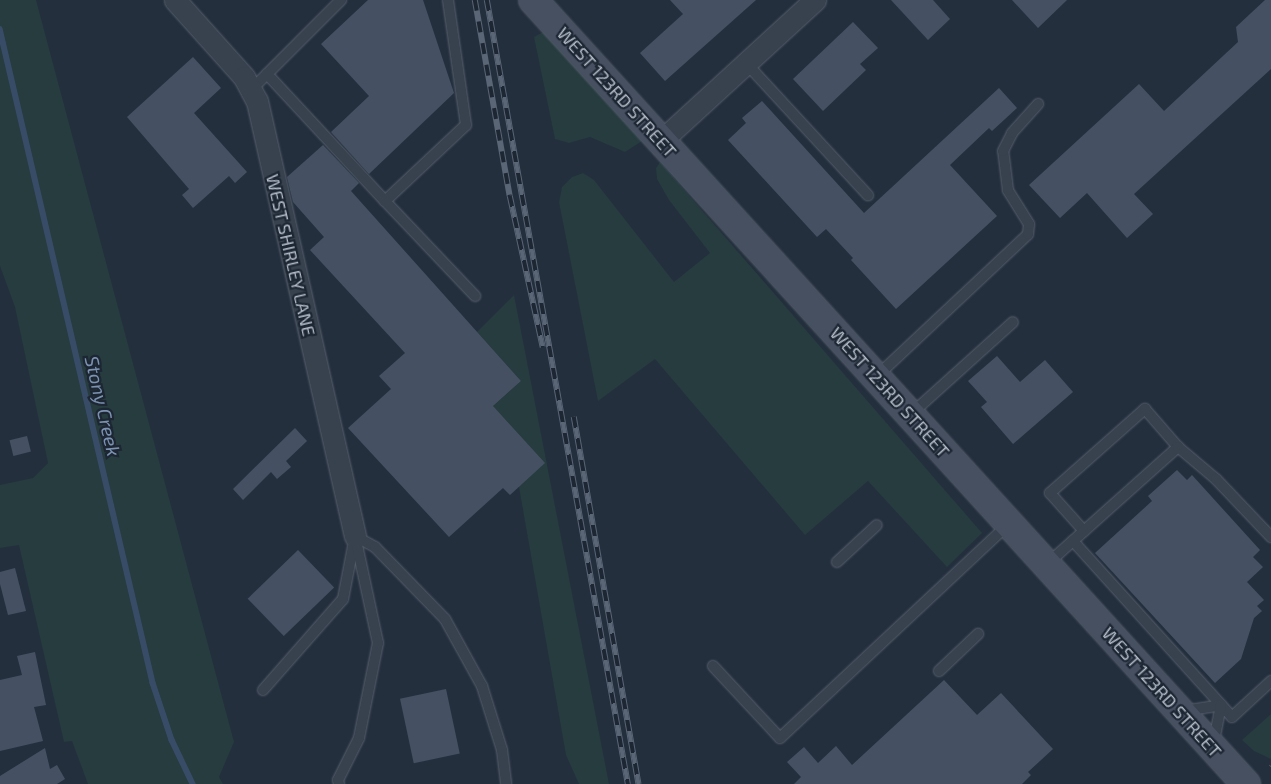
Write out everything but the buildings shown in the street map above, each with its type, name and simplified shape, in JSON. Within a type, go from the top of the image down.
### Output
[{"type":"street","name":"WEST SHIRLEY LANE","points":[[175,0],[244,77],[259,81],[259,110],[355,536]]},
{"type":"street","name":"WEST 123RD STREET","points":[[533,0],[1246,784]]},
{"type":"street","points":[[661,141],[815,0]]},
{"type":"lane","points":[[340,0],[259,81],[385,201],[475,296]]},
{"type":"lane","points":[[385,201],[466,125],[448,0]]},
{"type":"lane","points":[[746,63],[868,195]]},
{"type":"lane","points":[[876,377],[1028,234],[1029,224],[1008,190],[1003,151],[1012,133],[1038,104]]},
{"type":"lane","points":[[910,415],[1013,322]]},
{"type":"lane","points":[[1084,531],[1050,493],[1145,409],[1178,447],[1216,479],[1271,537]]},
{"type":"lane","points":[[1046,564],[1178,447]]},
{"type":"lane","points":[[713,666],[780,738],[1010,524]]},
{"type":"lane","points":[[837,562],[877,525]]},
{"type":"lane","points":[[263,690],[343,599],[355,536]]},
{"type":"lane","points":[[339,784],[338,780],[360,738],[378,643],[355,536]]},
{"type":"lane","points":[[355,536],[375,547],[445,619],[482,686],[502,750],[506,784]]},
{"type":"lane","points":[[1073,540],[1232,717],[1271,681]]},
{"type":"lane","points":[[939,671],[978,634]]},
{"type":"lane","points":[[1180,711],[1221,705]]},
{"type":"lane","points":[[1213,747],[1221,705]]},
{"type":"green space","points":[[0,0],[36,0],[234,742],[219,777],[223,784],[88,784],[72,741],[64,742],[19,545],[0,548],[0,485],[33,478],[48,463],[15,307],[0,266]]},
{"type":"green space","points":[[543,32],[642,141],[625,152],[590,137],[569,143],[555,139],[534,37]]},
{"type":"green space","points":[[660,162],[982,533],[947,567],[868,481],[805,535],[655,359],[598,401],[559,202],[562,187],[572,177],[583,173],[594,180],[674,282],[710,253],[669,200],[657,179],[656,168]]},
{"type":"green space","points":[[514,295],[609,784],[579,784],[566,755],[519,487],[493,406],[521,381],[477,332]]},
{"type":"green space","points":[[1271,714],[1271,759],[1254,751],[1242,740]]},
{"type":"waterway","name":"Stony Creek","points":[[0,29],[153,683],[172,740],[193,784]]},
{"type":"railway","points":[[475,0],[510,196],[543,347]]},
{"type":"railway","points":[[487,0],[628,784]]},
{"type":"railway","points":[[574,417],[639,784]]}]
